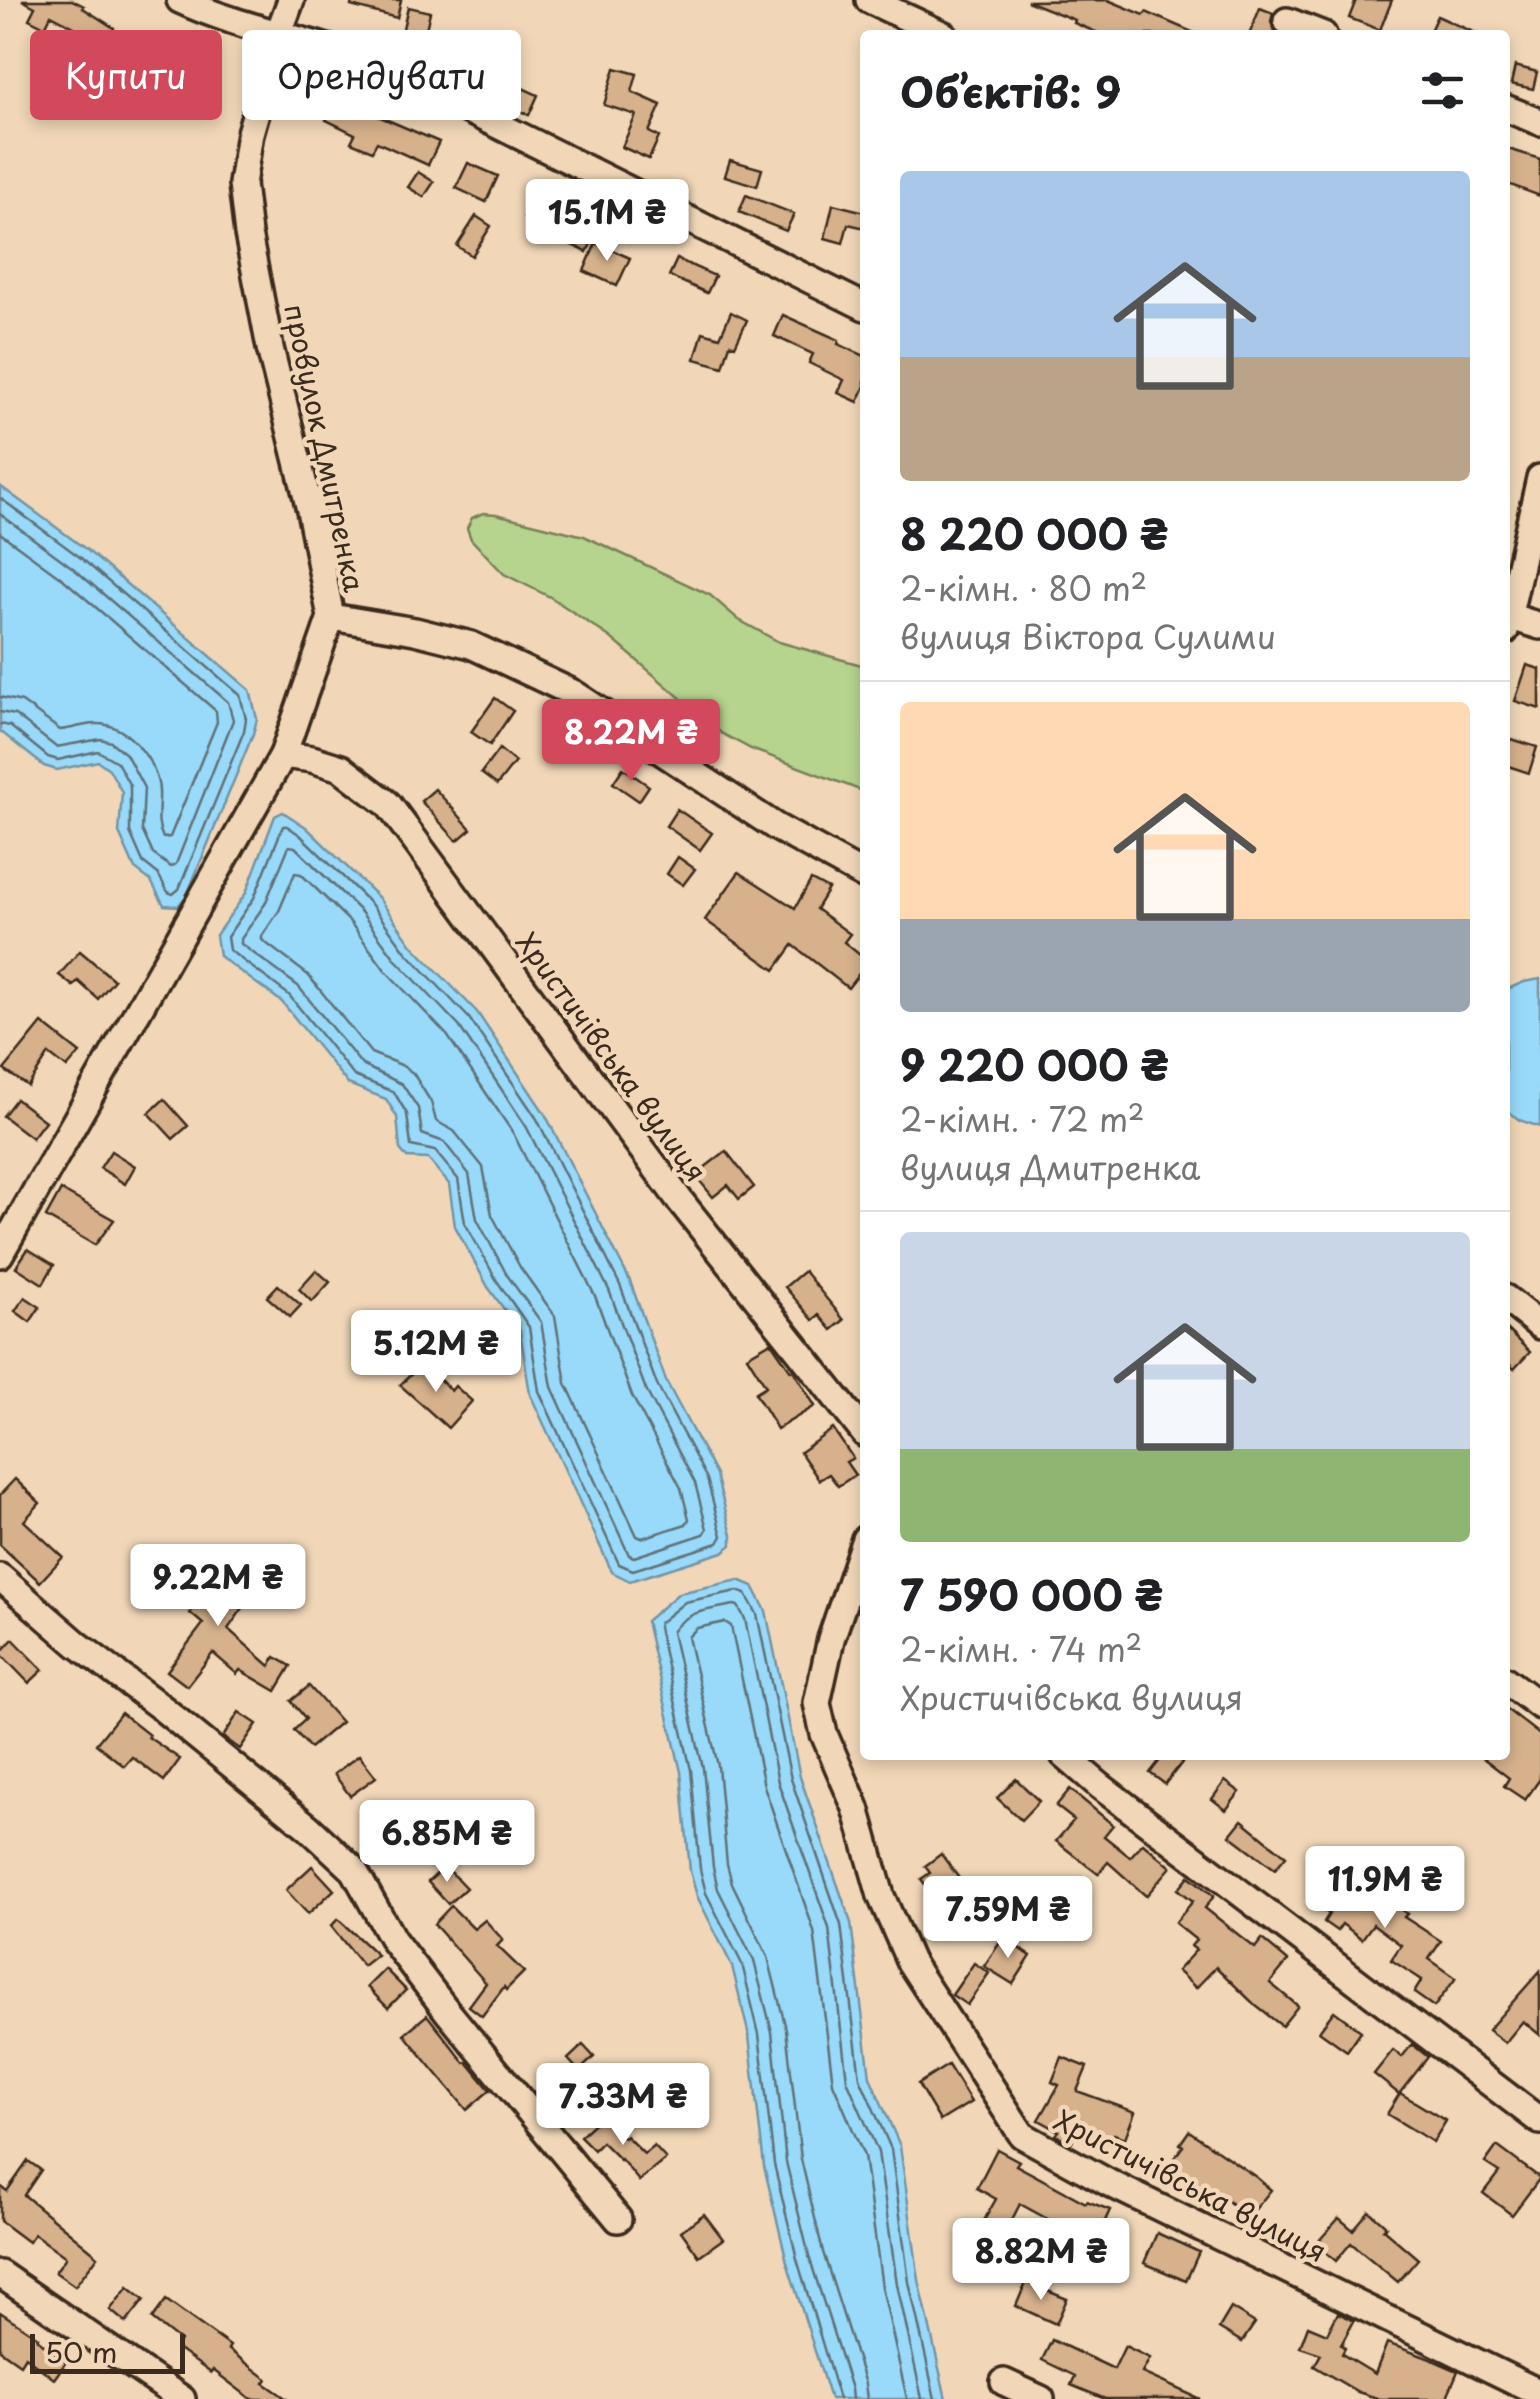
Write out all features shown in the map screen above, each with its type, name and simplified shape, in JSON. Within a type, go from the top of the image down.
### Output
[{"type":"street","points":[[180,0],[264,30]]},
{"type":"street","name":"провулок Дмитренка","points":[[280,30],[291,0]]},
{"type":"street","points":[[869,0],[933,30]]},
{"type":"street","points":[[1288,19],[1312,30]]},
{"type":"street","points":[[1510,110],[1540,122]]},
{"type":"street","name":"провулок Дмитренка","points":[[0,1254],[284,756],[331,617],[248,234],[242,184],[254,120]]},
{"type":"street","points":[[486,120],[860,306]]},
{"type":"street","points":[[1510,604],[1540,478]]},
{"type":"street","points":[[331,617],[414,630],[471,646],[573,693],[776,827],[860,873]]},
{"type":"street","points":[[1510,622],[1540,626]]},
{"type":"street","name":"Христичівська вулиця","points":[[284,756],[341,768],[388,804],[680,1202],[860,1428]]},
{"type":"street","points":[[1510,1302],[1540,1326]]},
{"type":"street","name":"Христичівська вулиця","points":[[860,1553],[831,1638],[818,1703],[824,1734],[856,1808],[881,1896],[910,1962],[1022,2134],[1109,2183],[1540,2393]]},
{"type":"street","points":[[0,1578],[308,1827],[354,1870],[393,1940],[618,2219]]},
{"type":"street","points":[[1510,1684],[1540,1706]]},
{"type":"street","points":[[1070,1760],[1540,2121]]},
{"type":"street","points":[[0,2274],[182,2399]]},
{"type":"street","points":[[1004,2382],[1040,2399]]},
{"type":"green space","points":[[483,513],[496,514],[584,536],[710,595],[739,620],[779,642],[860,665],[860,790],[751,749],[721,733],[611,638],[552,598],[504,574],[471,539],[467,528],[472,518]]},
{"type":"water","points":[[0,486],[87,550],[250,690],[257,719],[253,734],[187,895],[178,906],[164,905],[151,881],[135,869],[119,833],[122,792],[109,769],[98,761],[57,770],[44,766],[0,731]]},
{"type":"water","points":[[283,812],[306,827],[378,897],[413,946],[477,1012],[545,1114],[630,1281],[666,1381],[716,1475],[732,1535],[732,1545],[723,1552],[630,1581],[612,1572],[530,1394],[520,1331],[488,1287],[455,1226],[449,1184],[428,1159],[407,1158],[400,1149],[397,1117],[386,1099],[348,1084],[282,1002],[219,956],[216,935],[246,893],[275,816]]},
{"type":"water","points":[[1540,979],[1540,1127],[1510,1112],[1510,988]]},
{"type":"water","points":[[739,1580],[753,1586],[766,1611],[800,1777],[851,1923],[870,2077],[900,2146],[919,2280],[946,2399],[830,2399],[787,2262],[764,2166],[749,2036],[732,1966],[697,1896],[690,1871],[681,1772],[646,1621],[679,1593]]},
{"type":"building","points":[[22,0],[72,0],[114,28],[78,30],[51,15],[45,27],[29,19],[35,7]]},
{"type":"building","points":[[352,0],[401,0],[397,18],[351,6]]},
{"type":"building","points":[[1108,0],[1187,30],[1091,30],[1027,1]]},
{"type":"building","points":[[1356,0],[1392,0],[1380,30],[1349,18]]},
{"type":"building","points":[[408,7],[430,12],[426,30],[403,30]]},
{"type":"building","points":[[1260,8],[1273,13],[1274,30],[1251,30]]},
{"type":"building","points":[[1437,16],[1469,30],[1430,30]]},
{"type":"building","points":[[1515,66],[1537,72],[1533,89],[1511,84]]},
{"type":"building","points":[[615,68],[637,74],[632,92],[661,105],[649,132],[659,137],[649,159],[622,147],[636,115],[604,105]]},
{"type":"building","points":[[521,87],[538,95],[529,115],[521,111]]},
{"type":"building","points":[[326,120],[388,120],[439,142],[428,165],[377,142],[372,151],[351,142],[355,134]]},
{"type":"building","points":[[1510,150],[1540,159],[1540,196],[1510,185]]},
{"type":"building","points":[[730,160],[762,169],[757,186],[725,176]]},
{"type":"building","points":[[468,163],[498,176],[486,202],[456,188]]},
{"type":"building","points":[[418,172],[434,182],[424,197],[408,187]]},
{"type":"building","points":[[537,189],[558,199],[551,213],[596,233],[587,252],[524,218]]},
{"type":"building","points":[[746,195],[794,214],[786,231],[739,212]]},
{"type":"building","points":[[833,204],[860,211],[860,227],[848,224],[843,243],[825,238]]},
{"type":"building","points":[[476,216],[491,226],[472,256],[457,246]]},
{"type":"building","points":[[596,243],[630,258],[617,286],[584,271]]},
{"type":"building","points":[[677,259],[715,276],[707,293],[669,276]]},
{"type":"building","points":[[731,312],[747,320],[735,346],[730,344],[723,367],[695,359],[703,332],[720,337]]},
{"type":"building","points":[[783,315],[860,354],[858,402],[838,393],[844,380],[809,363],[813,354],[774,336]]},
{"type":"building","points":[[1527,665],[1540,669],[1540,709],[1515,701]]},
{"type":"building","points":[[495,698],[513,711],[490,745],[471,732]]},
{"type":"building","points":[[1510,739],[1537,747],[1529,773],[1510,767]]},
{"type":"building","points":[[499,749],[515,762],[497,785],[481,773]]},
{"type":"building","points":[[623,768],[649,786],[639,801],[613,783]]},
{"type":"building","points":[[435,789],[471,829],[457,841],[421,801]]},
{"type":"building","points":[[677,809],[712,833],[700,850],[666,826]]},
{"type":"building","points":[[678,857],[695,869],[683,885],[667,874]]},
{"type":"building","points":[[739,872],[795,908],[811,880],[828,889],[816,909],[850,934],[844,942],[860,955],[860,972],[848,988],[793,945],[775,970],[705,920]]},
{"type":"building","points":[[80,951],[114,980],[98,999],[78,981],[73,986],[59,975]]},
{"type":"building","points":[[42,1023],[80,1053],[67,1068],[49,1054],[28,1086],[4,1070]]},
{"type":"building","points":[[16,1099],[45,1121],[32,1138],[3,1116]]},
{"type":"building","points":[[164,1099],[188,1126],[173,1139],[149,1113]]},
{"type":"building","points":[[111,1151],[135,1166],[125,1184],[100,1168]]},
{"type":"building","points":[[726,1151],[754,1187],[739,1199],[728,1185],[713,1197],[695,1175]]},
{"type":"building","points":[[61,1190],[114,1220],[95,1245],[46,1217]]},
{"type":"building","points":[[28,1249],[54,1265],[43,1284],[16,1267]]},
{"type":"building","points":[[316,1270],[330,1282],[312,1302],[299,1289]]},
{"type":"building","points":[[804,1271],[844,1320],[832,1330],[819,1315],[813,1320],[785,1287]]},
{"type":"building","points":[[278,1285],[301,1305],[290,1317],[267,1297]]},
{"type":"building","points":[[25,1297],[40,1307],[30,1322],[15,1311]]},
{"type":"building","points":[[1510,1333],[1530,1352],[1514,1369],[1510,1365]]},
{"type":"building","points":[[771,1342],[815,1406],[777,1429],[755,1393],[766,1386],[747,1356]]},
{"type":"building","points":[[423,1363],[451,1391],[455,1386],[472,1401],[448,1428],[400,1385]]},
{"type":"building","points":[[833,1429],[853,1458],[846,1462],[855,1475],[838,1486],[829,1474],[819,1480],[800,1452]]},
{"type":"building","points":[[15,1479],[40,1503],[24,1521],[63,1557],[40,1582],[0,1545],[0,1495]]},
{"type":"building","points":[[193,1548],[220,1567],[211,1580],[245,1605],[228,1629],[270,1666],[275,1657],[291,1666],[276,1691],[240,1670],[237,1674],[213,1653],[187,1686],[167,1671],[203,1624],[190,1613],[201,1598],[172,1577]]},
{"type":"building","points":[[13,1639],[43,1670],[29,1683],[0,1653]]},
{"type":"building","points":[[309,1686],[341,1722],[310,1748],[294,1730],[306,1719],[291,1701]]},
{"type":"building","points":[[239,1712],[257,1724],[240,1749],[223,1737]]},
{"type":"building","points":[[1510,1712],[1540,1735],[1540,1779],[1525,1800],[1504,1786],[1509,1778],[1486,1760],[1510,1760]]},
{"type":"building","points":[[121,1713],[180,1759],[164,1781],[132,1757],[124,1766],[96,1744]]},
{"type":"building","points":[[359,1755],[376,1777],[350,1796],[334,1774]]},
{"type":"building","points":[[1160,1760],[1184,1760],[1165,1784],[1150,1773]]},
{"type":"building","points":[[1016,1779],[1039,1801],[1021,1820],[997,1798]]},
{"type":"building","points":[[1225,1781],[1240,1792],[1226,1810],[1212,1799]]},
{"type":"building","points":[[1070,1789],[1113,1825],[1104,1836],[1130,1857],[1143,1843],[1171,1867],[1146,1896],[1108,1862],[1098,1874],[1056,1841],[1074,1820],[1056,1806]]},
{"type":"building","points":[[1242,1820],[1286,1856],[1275,1869],[1230,1835]]},
{"type":"building","points":[[418,1824],[430,1840],[400,1861],[389,1845]]},
{"type":"building","points":[[941,1854],[964,1885],[939,1903],[921,1879],[930,1873],[925,1866]]},
{"type":"building","points":[[312,1866],[334,1890],[308,1914],[286,1890]]},
{"type":"building","points":[[445,1866],[466,1888],[448,1904],[428,1882]]},
{"type":"building","points":[[1331,1870],[1369,1897],[1375,1890],[1407,1914],[1404,1917],[1441,1941],[1429,1959],[1456,1978],[1434,2007],[1414,1993],[1422,1980],[1391,1960],[1401,1945],[1373,1924],[1362,1939],[1342,1924],[1337,1931],[1324,1922],[1329,1914],[1309,1900]]},
{"type":"building","points":[[1189,1876],[1214,1896],[1205,1908],[1255,1948],[1262,1939],[1288,1961],[1270,1983],[1298,2006],[1282,2026],[1216,1967],[1196,1988],[1177,1971],[1196,1950],[1191,1946],[1196,1940],[1175,1923],[1193,1901],[1178,1889]]},
{"type":"building","points":[[451,1906],[474,1929],[485,1920],[503,1940],[497,1946],[524,1972],[506,1990],[504,1987],[482,2016],[469,2006],[486,1983],[434,1924]]},
{"type":"building","points":[[338,1919],[377,1955],[363,1966],[331,1926]]},
{"type":"building","points":[[1003,1938],[1031,1956],[1013,1984],[984,1966]]},
{"type":"building","points":[[974,1963],[989,1973],[967,2005],[952,1995]]},
{"type":"building","points":[[385,1969],[406,1990],[388,2008],[367,1987]]},
{"type":"building","points":[[1540,1971],[1540,2035],[1523,2021],[1505,2043],[1488,2030]]},
{"type":"building","points":[[1334,2011],[1361,2031],[1347,2051],[1319,2031]]},
{"type":"building","points":[[427,2015],[490,2090],[467,2110],[404,2034]]},
{"type":"building","points":[[1412,2044],[1428,2057],[1399,2094],[1374,2074],[1393,2050],[1402,2057]]},
{"type":"building","points":[[583,2045],[594,2057],[579,2071],[568,2059]]},
{"type":"building","points":[[1062,2057],[1087,2067],[1077,2091],[1135,2112],[1125,2138],[1114,2134],[1109,2146],[1076,2134],[1071,2143],[1039,2120],[1059,2085],[1052,2082]]},
{"type":"building","points":[[948,2065],[971,2102],[940,2121],[918,2084]]},
{"type":"building","points":[[572,2076],[584,2089],[564,2106],[552,2093]]},
{"type":"building","points":[[1400,2093],[1446,2121],[1433,2142],[1387,2114]]},
{"type":"building","points":[[603,2115],[644,2154],[654,2146],[666,2159],[639,2181],[602,2142],[594,2150],[580,2136]]},
{"type":"building","points":[[1189,2131],[1271,2190],[1248,2218],[1221,2195],[1215,2203],[1166,2169]]},
{"type":"building","points":[[1497,2146],[1540,2178],[1512,2215],[1483,2193],[1499,2172],[1485,2163]]},
{"type":"building","points":[[997,2149],[1019,2161],[1016,2165],[1086,2203],[1110,2210],[1088,2258],[1066,2248],[1073,2233],[1020,2204],[1003,2237],[981,2226],[996,2199],[977,2188]]},
{"type":"building","points":[[28,2161],[41,2170],[24,2195],[98,2256],[75,2286],[55,2272],[66,2257],[34,2234],[28,2242],[0,2221],[0,2186],[7,2191]]},
{"type":"building","points":[[1369,2211],[1386,2226],[1383,2229],[1418,2259],[1398,2282],[1351,2243],[1336,2261],[1316,2244],[1339,2218],[1353,2230]]},
{"type":"building","points":[[704,2214],[723,2239],[699,2256],[681,2231]]},
{"type":"building","points":[[1157,2233],[1199,2252],[1186,2281],[1144,2263]]},
{"type":"building","points":[[1026,2282],[1067,2299],[1056,2324],[1016,2306]]},
{"type":"building","points":[[128,2287],[144,2300],[126,2323],[110,2310]]},
{"type":"building","points":[[166,2300],[230,2346],[228,2349],[267,2379],[264,2383],[287,2399],[251,2399],[176,2348],[180,2341],[152,2319]]},
{"type":"building","points":[[1231,2308],[1255,2323],[1242,2342],[1219,2328]]},
{"type":"building","points":[[0,2312],[38,2337],[66,2362],[54,2379],[25,2356],[20,2364],[0,2350]]},
{"type":"building","points":[[1338,2313],[1354,2321],[1341,2345],[1345,2348],[1342,2354],[1375,2374],[1387,2343],[1428,2358],[1458,2371],[1446,2399],[1380,2399],[1358,2392],[1314,2366],[1321,2354],[1300,2347],[1308,2326],[1327,2334]]},
{"type":"building","points":[[1052,2340],[1114,2369],[1125,2346],[1150,2358],[1142,2373],[1200,2399],[1105,2399],[1071,2385],[1075,2376],[1042,2360]]}]
